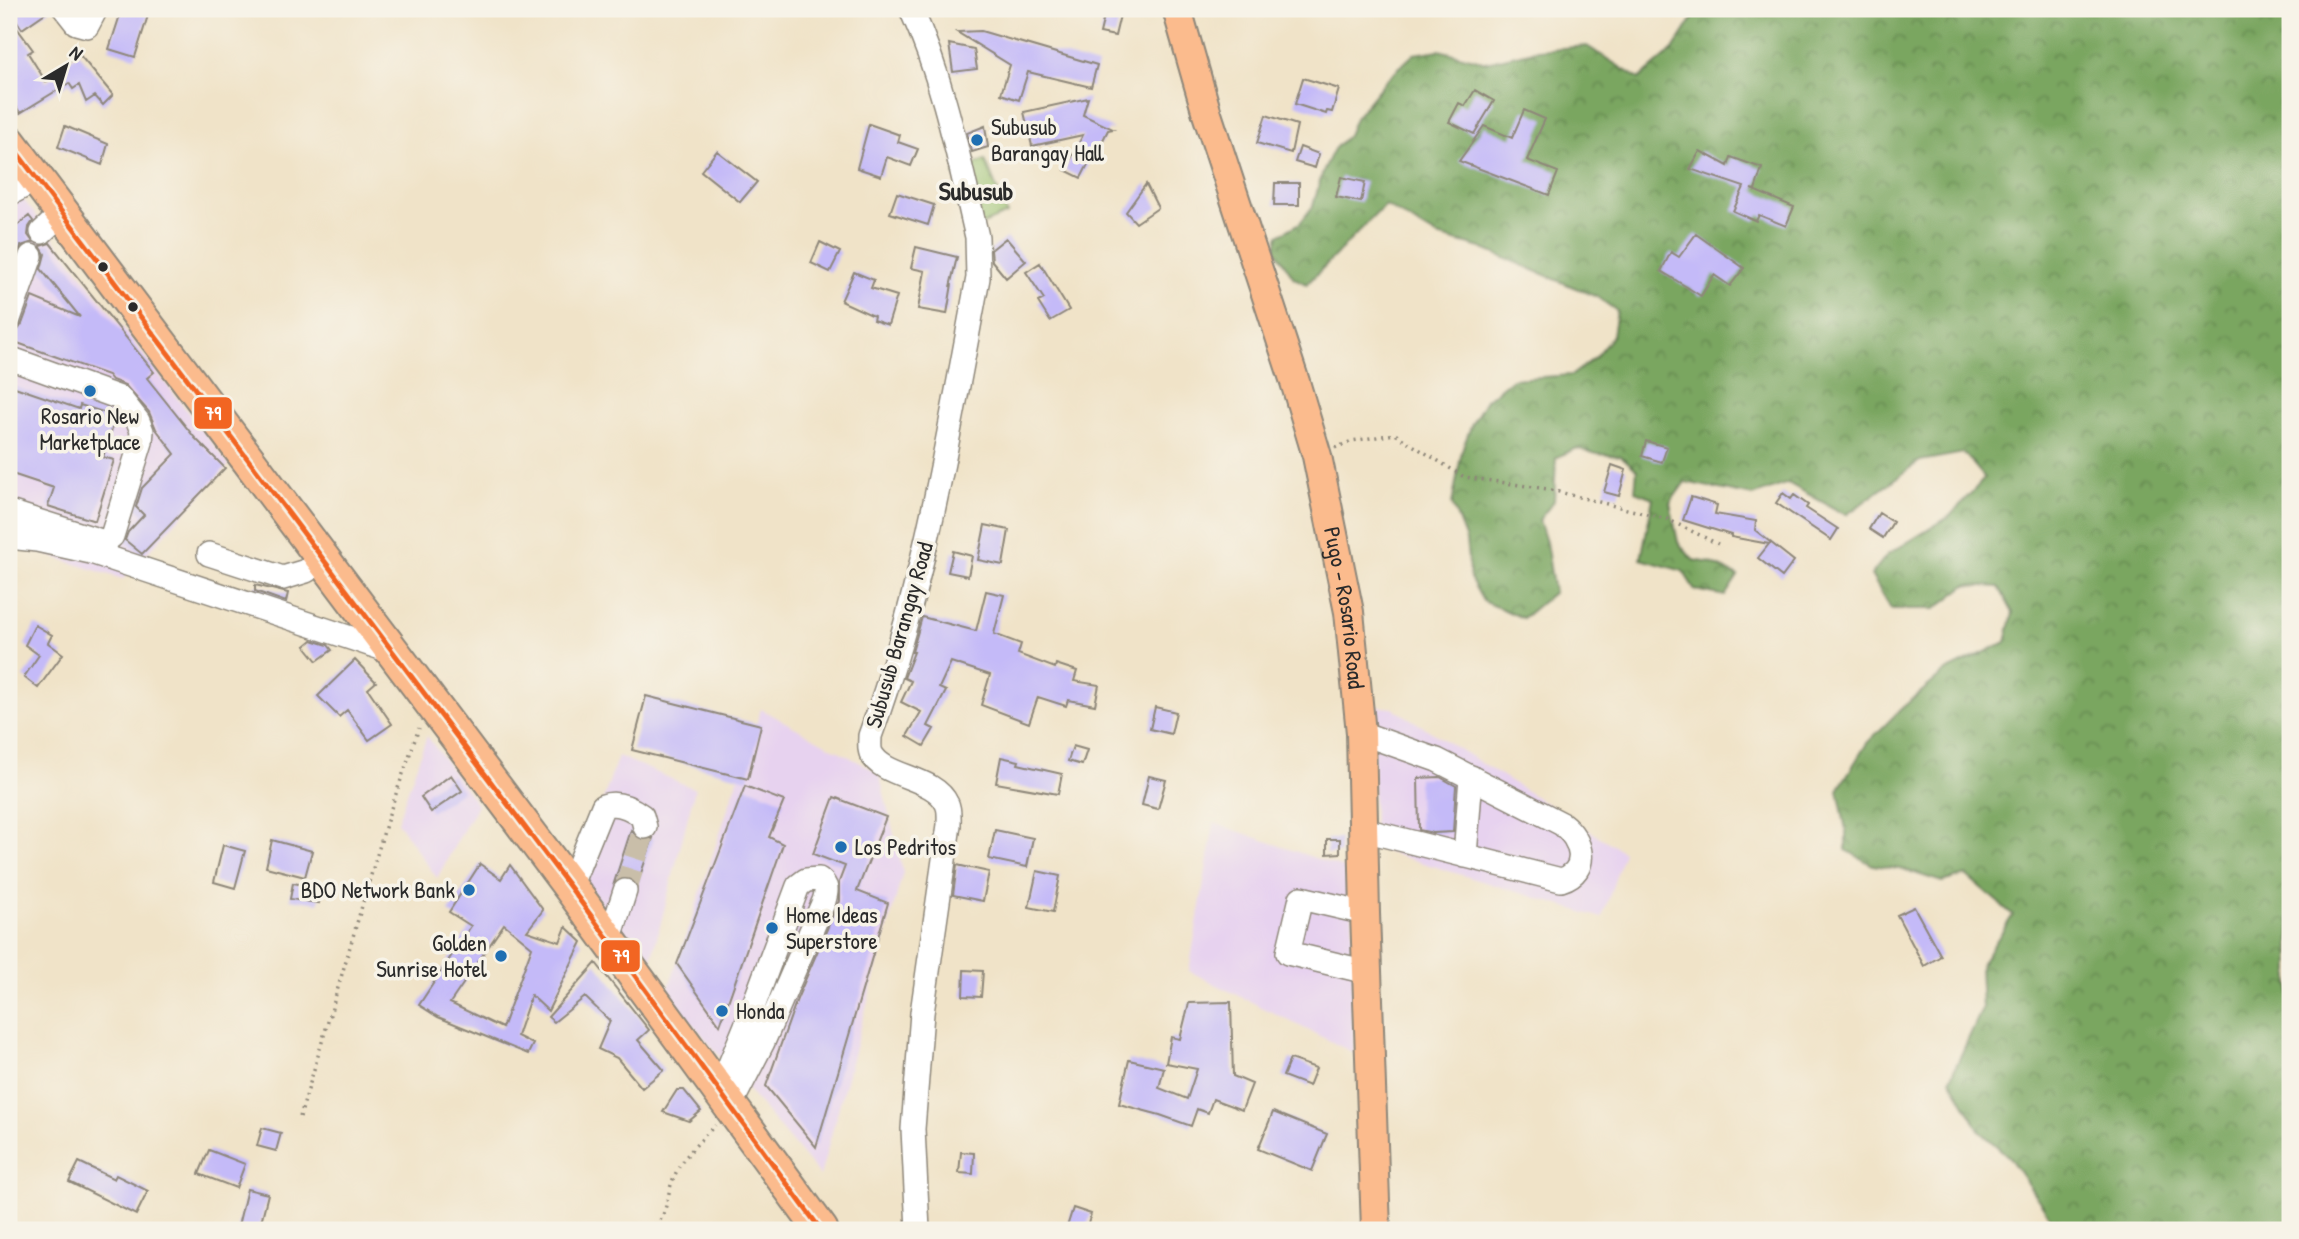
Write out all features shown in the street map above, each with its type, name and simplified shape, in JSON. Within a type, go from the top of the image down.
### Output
[{"type":"highway","points":[[10,148],[23,186],[322,561],[570,887],[821,1230]]},
{"type":"main road","name":"Pugo - Rosario Road","points":[[1177,9],[1207,114],[1317,456],[1349,612],[1361,733],[1364,913],[1376,1230]]},
{"type":"street","points":[[65,9],[76,23],[88,26],[96,9]]},
{"type":"street","name":"Subusub Barangay Road","points":[[911,9],[925,39],[945,103],[977,237],[979,258],[978,278],[949,434],[915,590],[870,737],[872,755],[884,765],[937,792],[947,804],[949,812],[922,1013],[913,1129],[918,1230]]},
{"type":"street","points":[[9,319],[31,256]]},
{"type":"street","points":[[9,358],[120,398],[138,421],[142,432],[112,536],[104,542],[9,512]]},
{"type":"street","points":[[9,537],[91,552],[390,651]]},
{"type":"street","points":[[209,554],[283,578],[306,571],[322,561]]},
{"type":"street","points":[[1361,733],[1437,760],[1562,824],[1573,832],[1581,855],[1577,868],[1570,877],[1561,880],[1364,830]]},
{"type":"street","points":[[1465,856],[1471,777]]},
{"type":"street","points":[[570,887],[603,806],[613,803],[630,808],[642,816],[645,827]]},
{"type":"street","points":[[819,879],[825,883],[827,890],[824,901],[763,1042],[724,1098],[747,1023],[798,886],[806,880],[819,879]]},
{"type":"street","points":[[609,941],[625,891]]},
{"type":"street","points":[[1364,913],[1301,898],[1288,953],[1367,972]]},
{"type":"path","points":[[1317,456],[1352,441],[1395,434],[1464,478],[1547,489],[1667,519],[1718,544]]},
{"type":"path","points":[[300,1117],[389,814],[429,703]]},
{"type":"path","points":[[650,1230],[657,1226],[667,1206],[672,1183],[682,1160],[724,1098]]},
{"type":"shaded area","name":"Rosario New Marketplace","points":[[20,195],[229,465],[123,579],[9,543],[9,204]]},
{"type":"shaded area","points":[[1373,706],[1393,708],[1624,852],[1602,918],[1374,848]]},
{"type":"shaded area","points":[[761,709],[879,773],[903,872],[820,1176],[667,993]]},
{"type":"shaded area","points":[[427,736],[477,805],[437,878],[397,822]]},
{"type":"shaded area","points":[[618,756],[695,789],[649,969],[578,873]]},
{"type":"shaded area","points":[[1214,823],[1352,871],[1354,1053],[1189,971]]},
{"type":"green space","points":[[1704,9],[2290,9],[2290,1230],[2059,1230],[2009,1157],[1980,1131],[1950,1079],[1982,1009],[1980,966],[2013,915],[1966,875],[1942,882],[1905,870],[1873,865],[1846,850],[1846,830],[1838,790],[1867,743],[1902,708],[1946,671],[2006,642],[2013,613],[1999,587],[1966,585],[1935,609],[1891,609],[1871,575],[1887,555],[1950,516],[1985,478],[1964,453],[1920,461],[1846,515],[1788,483],[1753,496],[1685,482],[1670,503],[1678,542],[1693,560],[1711,563],[1738,576],[1725,596],[1695,590],[1683,571],[1641,559],[1653,498],[1635,491],[1637,470],[1621,456],[1597,454],[1576,448],[1556,458],[1554,501],[1539,520],[1546,542],[1554,592],[1523,618],[1483,601],[1470,578],[1466,540],[1452,504],[1462,450],[1472,424],[1486,400],[1512,379],[1572,375],[1596,357],[1613,335],[1617,311],[1597,297],[1481,248],[1437,236],[1385,205],[1307,284],[1294,278],[1275,249],[1279,235],[1300,223],[1313,206],[1323,171],[1334,149],[1348,135],[1355,118],[1386,80],[1414,54],[1439,50],[1486,62],[1538,50],[1587,46],[1639,79],[1673,50],[1695,15]]},
{"type":"green space","points":[[985,160],[1007,214],[976,227],[954,173]]},
{"type":"building","points":[[9,9],[51,9],[22,29]]},
{"type":"building","points":[[122,9],[150,9],[135,57],[109,49]]},
{"type":"building","points":[[1105,12],[1120,15],[1115,36],[1100,33]]},
{"type":"building","points":[[9,17],[33,50],[28,53],[46,82],[78,53],[113,95],[103,105],[95,96],[86,102],[79,85],[73,89],[69,83],[20,113],[9,94]]},
{"type":"building","points":[[981,31],[1097,65],[1091,87],[1028,72],[1019,100],[1001,94],[1010,65],[957,32]]},
{"type":"building","points":[[949,44],[974,49],[977,69],[953,72]]},
{"type":"building","points":[[1303,78],[1339,89],[1332,112],[1327,111],[1326,114],[1295,104]]},
{"type":"building","points":[[1475,90],[1494,101],[1474,134],[1449,122],[1459,103],[1465,106]]},
{"type":"building","points":[[1088,98],[1083,115],[1113,129],[1108,130],[1101,144],[1099,143],[1081,178],[1065,170],[1083,135],[1032,146],[1024,112]]},
{"type":"building","points":[[1524,110],[1545,119],[1527,160],[1558,172],[1549,195],[1459,161],[1484,126],[1512,138]]},
{"type":"building","points":[[1266,115],[1297,125],[1291,153],[1257,143]]},
{"type":"building","points":[[869,124],[900,135],[898,142],[918,149],[911,166],[887,157],[881,176],[857,168]]},
{"type":"building","points":[[65,126],[108,144],[102,165],[58,147]]},
{"type":"building","points":[[985,126],[988,147],[972,152],[967,133]]},
{"type":"building","points":[[1300,147],[1319,154],[1315,168],[1295,162]]},
{"type":"building","points":[[717,151],[757,182],[740,202],[701,171]]},
{"type":"building","points":[[1700,151],[1728,166],[1731,157],[1762,168],[1755,190],[1751,189],[1794,207],[1786,226],[1759,215],[1756,221],[1733,211],[1744,187],[1690,169]]},
{"type":"building","points":[[1341,177],[1365,182],[1361,202],[1336,197]]},
{"type":"building","points":[[1275,183],[1299,183],[1299,205],[1274,205]]},
{"type":"building","points":[[1146,184],[1158,208],[1136,223],[1126,212]]},
{"type":"building","points":[[897,193],[934,205],[928,225],[890,213]]},
{"type":"building","points":[[29,216],[33,221],[28,235],[33,242],[21,246],[9,277],[9,232]]},
{"type":"building","points":[[1696,234],[1744,268],[1730,286],[1714,275],[1701,296],[1661,271],[1671,252],[1679,257]]},
{"type":"building","points":[[1006,238],[1026,261],[1006,278],[992,261],[991,250]]},
{"type":"building","points":[[820,242],[840,252],[830,272],[811,263]]},
{"type":"building","points":[[50,243],[154,372],[147,378],[195,438],[225,468],[142,554],[125,540],[128,532],[144,515],[136,507],[142,488],[175,454],[156,429],[149,412],[125,385],[112,380],[108,375],[9,340],[9,333],[18,330],[22,324],[32,297],[80,317],[41,269],[45,254],[40,246]]},
{"type":"building","points":[[916,247],[957,257],[947,314],[918,309],[925,271],[911,268]]},
{"type":"building","points":[[1040,263],[1069,310],[1050,321],[1038,302],[1044,299],[1026,272]]},
{"type":"building","points":[[854,272],[874,280],[871,288],[897,296],[888,325],[873,320],[874,316],[841,301]]},
{"type":"building","points":[[9,385],[79,409],[80,405],[116,416],[103,457],[114,460],[95,521],[48,506],[54,488],[9,473]]},
{"type":"building","points":[[1646,441],[1667,447],[1662,462],[1642,456]]},
{"type":"building","points":[[1612,465],[1626,470],[1619,496],[1604,492]]},
{"type":"building","points":[[1783,493],[1791,499],[1794,495],[1808,505],[1806,508],[1838,529],[1831,540],[1776,503]]},
{"type":"building","points":[[1691,497],[1717,505],[1715,514],[1756,521],[1755,530],[1794,561],[1782,577],[1758,558],[1769,544],[1731,537],[1683,520]]},
{"type":"building","points":[[1879,513],[1893,522],[1883,538],[1869,529]]},
{"type":"building","points":[[985,525],[1009,530],[1003,565],[978,560]]},
{"type":"building","points":[[953,551],[972,556],[968,576],[948,572]]},
{"type":"building","points":[[255,585],[288,593],[286,602],[255,591]]},
{"type":"building","points":[[986,591],[1004,595],[994,634],[1021,644],[1018,654],[1055,668],[1056,664],[1077,671],[1074,681],[1099,685],[1095,705],[1068,700],[1066,706],[1038,697],[1029,723],[981,705],[990,675],[951,662],[939,688],[946,691],[928,726],[934,729],[924,746],[907,736],[921,712],[901,702],[911,681],[904,678],[914,652],[922,617],[976,631]]},
{"type":"building","points":[[35,625],[52,635],[48,643],[63,654],[38,688],[24,677],[39,655],[25,645]]},
{"type":"building","points":[[312,640],[328,645],[332,650],[317,661],[305,646]]},
{"type":"building","points":[[355,660],[376,682],[368,689],[392,724],[369,740],[347,710],[339,717],[318,696]]},
{"type":"building","points":[[646,696],[761,725],[748,779],[632,750]]},
{"type":"building","points":[[1155,707],[1176,712],[1171,734],[1150,729]]},
{"type":"building","points":[[1073,746],[1087,750],[1082,765],[1068,761]]},
{"type":"building","points":[[1001,757],[1019,761],[1018,764],[1062,774],[1058,794],[996,783]]},
{"type":"building","points":[[451,775],[462,791],[431,812],[421,797]]},
{"type":"building","points":[[1149,776],[1166,780],[1158,809],[1142,805]]},
{"type":"building","points":[[1440,777],[1456,786],[1453,832],[1433,833],[1419,830],[1418,778]]},
{"type":"building","points":[[745,786],[784,801],[769,837],[783,844],[720,1025],[677,964]]},
{"type":"building","points":[[834,797],[886,817],[857,891],[888,903],[816,1147],[766,1086],[797,999],[839,901],[839,882],[845,866],[813,854]]},
{"type":"building","points":[[631,830],[641,840],[653,838],[637,885],[629,878],[621,878],[614,883]]},
{"type":"building","points":[[995,830],[1033,838],[1027,867],[989,859]]},
{"type":"building","points":[[1327,839],[1340,839],[1340,853],[1327,854]]},
{"type":"building","points":[[272,840],[312,851],[305,877],[266,867]]},
{"type":"building","points":[[223,845],[245,851],[235,888],[214,882]]},
{"type":"building","points":[[480,864],[501,879],[510,865],[543,910],[527,931],[560,942],[566,927],[582,942],[548,1011],[531,995],[517,1036],[533,1044],[528,1054],[438,1017],[419,1005],[471,926],[449,912]],"holes":[[[504,924],[532,947],[502,1028],[450,1003]]]},
{"type":"building","points":[[957,865],[989,872],[983,901],[953,895]]},
{"type":"building","points":[[1037,871],[1060,876],[1053,912],[1029,907]]},
{"type":"building","points":[[293,883],[321,888],[319,903],[290,899]]},
{"type":"building","points":[[1914,907],[1941,956],[1924,966],[1897,915]]},
{"type":"building","points":[[596,963],[649,1030],[638,1040],[664,1070],[642,1088],[617,1058],[598,1049],[610,1021],[585,997],[554,1022],[548,1017]]},
{"type":"building","points":[[964,970],[983,971],[981,997],[963,996]]},
{"type":"building","points":[[1231,1002],[1233,1076],[1252,1084],[1242,1110],[1213,1099],[1208,1113],[1197,1109],[1191,1126],[1119,1104],[1129,1060],[1164,1068],[1159,1088],[1187,1099],[1197,1069],[1166,1063],[1171,1037],[1180,1039],[1189,1003]]},
{"type":"building","points":[[1290,1059],[1316,1068],[1309,1086],[1283,1076]]},
{"type":"building","points":[[677,1090],[684,1090],[701,1111],[689,1121],[663,1112]]},
{"type":"building","points":[[1273,1112],[1327,1134],[1312,1171],[1258,1149]]},
{"type":"building","points":[[262,1128],[281,1133],[276,1151],[257,1146]]},
{"type":"building","points":[[209,1150],[245,1164],[236,1188],[199,1174]]},
{"type":"building","points":[[961,1152],[974,1153],[973,1174],[959,1173]]},
{"type":"building","points":[[79,1162],[114,1179],[116,1175],[148,1191],[136,1215],[69,1182]]},
{"type":"building","points":[[247,1189],[268,1194],[259,1230],[238,1226]]},
{"type":"building","points":[[1073,1208],[1091,1214],[1086,1230],[1066,1230]]},
{"type":"tunnel","points":[[625,891],[645,827]]},
{"type":"transit line","name":"79","points":[[9,142],[570,887],[821,1230]]},
{"type":"place","name":"Subusub Barangay Hall","points":[[977,140]]},
{"type":"place","name":"Rosario New Marketplace","points":[[90,391]]},
{"type":"place","name":"Los Pedritos","points":[[841,847]]},
{"type":"place","name":"BDO Network Bank","points":[[469,890]]},
{"type":"place","name":"Home Ideas Superstore","points":[[772,928]]},
{"type":"place","name":"Golden Sunrise Hotel","points":[[501,956]]},
{"type":"place","name":"Honda","points":[[722,1011]]},
{"type":"district","name":"Subusub","points":[[976,191]]}]
